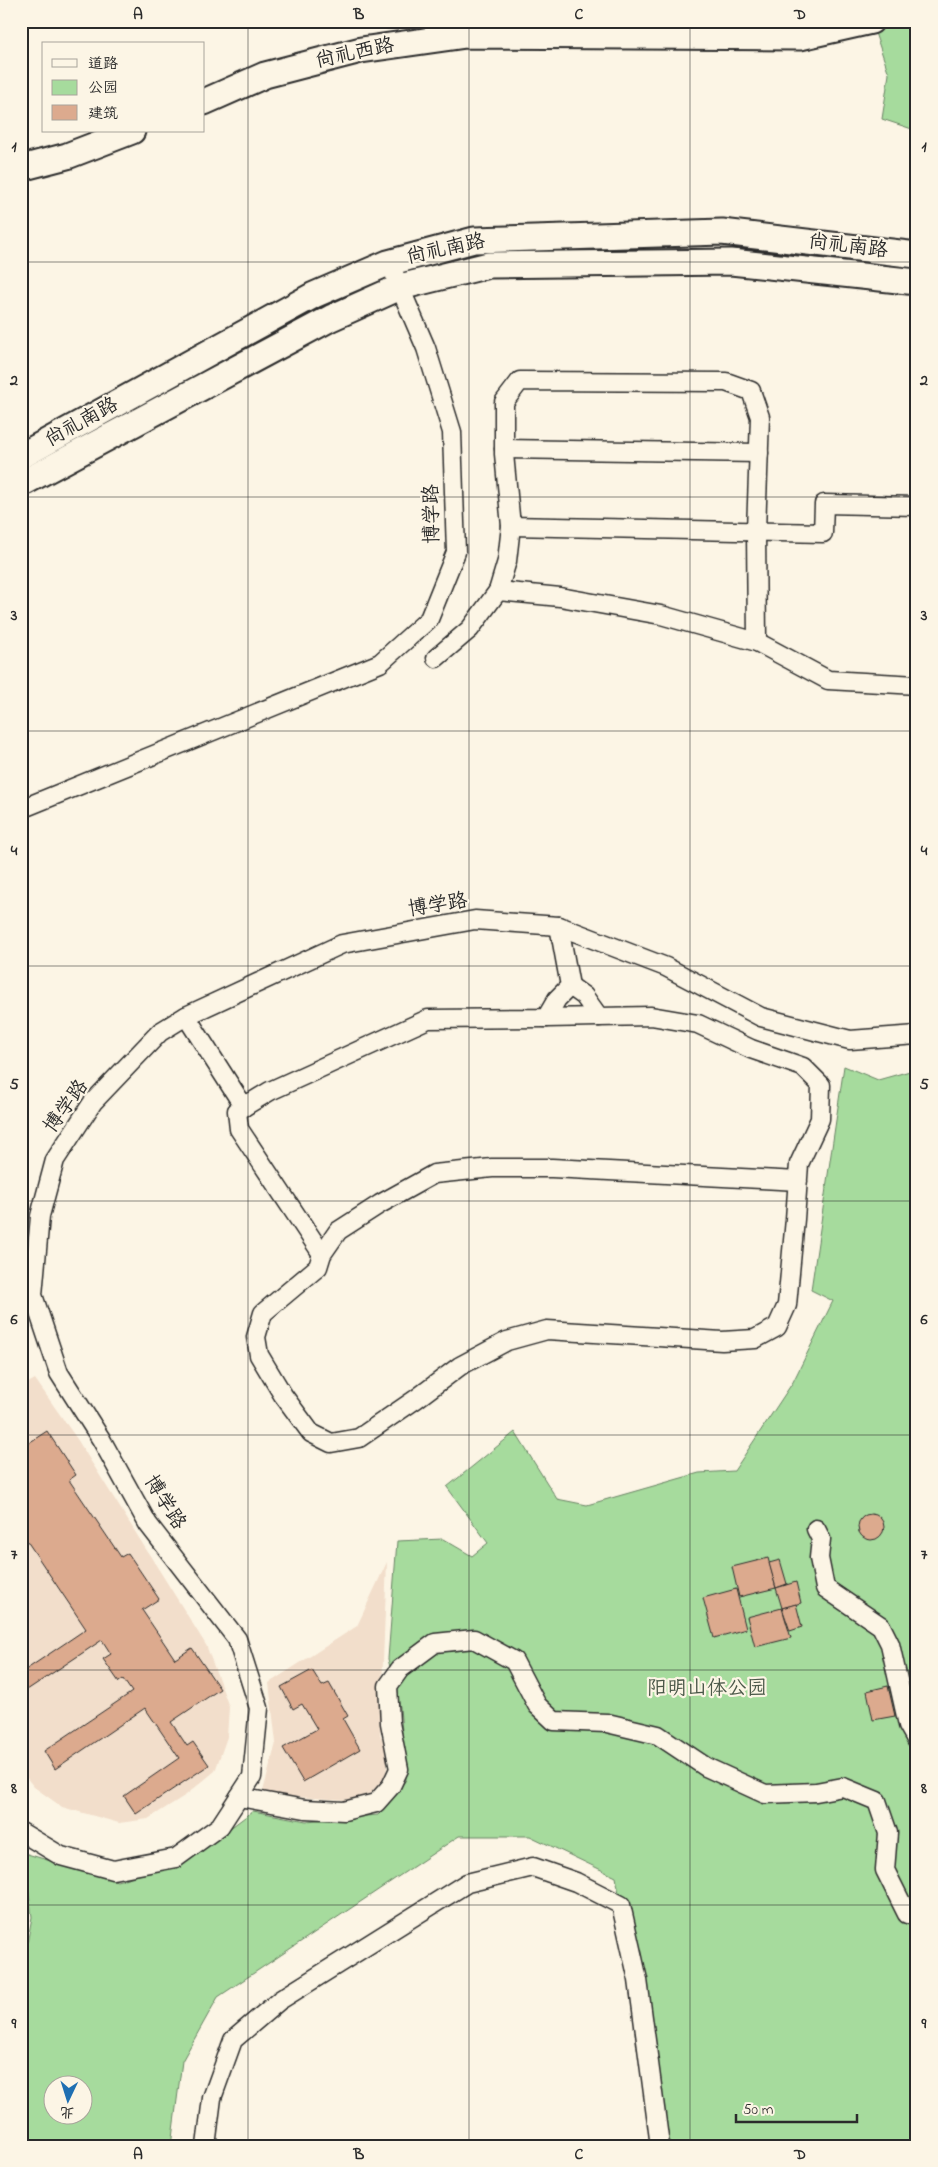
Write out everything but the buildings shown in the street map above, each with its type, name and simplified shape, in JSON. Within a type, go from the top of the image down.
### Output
[{"type":"main road","name":"尚礼西路","points":[[205,102],[265,76],[361,50],[466,35],[800,37],[869,22]]},
{"type":"main road","points":[[21,168],[67,156],[129,132]]},
{"type":"main road","name":"尚礼南路","points":[[21,456],[314,295],[388,262],[474,240],[722,232],[917,255]]},
{"type":"main road","name":"尚礼南路","points":[[21,484],[331,318],[400,287],[489,265],[731,262],[917,282]]},
{"type":"street","name":"博学路","points":[[21,809],[380,663],[428,619],[456,552],[452,432],[426,348],[388,262]]},
{"type":"street","points":[[436,658],[470,629],[498,591],[507,561],[511,526],[504,449],[504,402],[520,381],[726,382],[751,391],[760,417],[756,531],[757,642]]},
{"type":"street","points":[[504,449],[759,453]]},
{"type":"street","points":[[511,526],[824,533],[824,504],[917,506]]},
{"type":"street","points":[[498,591],[560,597],[661,615],[757,642],[828,680],[917,685]]},
{"type":"street","name":"博学路","points":[[21,1832],[61,1856],[113,1870],[176,1858],[220,1826],[252,1777],[259,1708],[237,1639],[148,1524],[102,1439],[59,1373],[33,1295],[40,1216],[55,1160],[93,1102],[160,1032],[186,1016],[342,944],[475,920],[559,926],[666,967],[760,1017],[850,1040],[917,1035]]},
{"type":"street","points":[[559,926],[570,986],[584,996],[599,1017]]},
{"type":"street","points":[[546,1018],[557,998],[570,986]]},
{"type":"street","points":[[186,1016],[244,1107]]},
{"type":"street","points":[[322,1254],[240,1129],[237,1111],[270,1091],[428,1019],[651,1016],[698,1024],[751,1049],[803,1067],[821,1085],[820,1119],[799,1164],[798,1181],[787,1305],[777,1327],[755,1339],[722,1341],[547,1330],[507,1340],[460,1366],[359,1438],[331,1443],[311,1433],[283,1395],[259,1355],[256,1337],[263,1313],[318,1267],[322,1254],[338,1232],[380,1204],[434,1174],[492,1168],[552,1168],[798,1181]]},
{"type":"street","points":[[816,1529],[821,1539],[819,1558],[825,1588],[881,1626],[890,1644],[908,1725],[917,1742]]},
{"type":"street","points":[[239,1797],[305,1809],[344,1811],[376,1802],[390,1786],[398,1769],[390,1723],[388,1686],[400,1670],[435,1643],[474,1639],[514,1661],[537,1705],[554,1721],[608,1723],[658,1735],[706,1767],[765,1794],[816,1792],[843,1787],[877,1802],[888,1834],[885,1870],[907,1914],[917,1917]]},
{"type":"street","points":[[206,2146],[212,2098],[233,2040],[280,2000],[467,1883],[533,1867],[576,1882],[621,1905],[638,1980],[660,2146]]},
{"type":"shaded area","points":[[35,1379],[77,1439],[206,1645],[229,1707],[227,1737],[215,1771],[186,1795],[148,1819],[119,1823],[62,1807],[34,1787],[21,1771],[21,1387]]},
{"type":"shaded area","points":[[387,1562],[380,1735],[390,1756],[384,1779],[371,1793],[349,1800],[262,1795],[276,1743],[269,1683],[357,1626]]},
{"type":"green space","points":[[871,21],[917,21],[917,135],[912,129],[882,119],[889,74]]},
{"type":"green space","name":"阳明山体公园","points":[[844,1066],[878,1080],[917,1069],[917,1199],[914,1236],[917,1244],[917,2146],[663,2146],[663,2128],[616,1877],[530,1836],[459,1836],[218,1997],[182,2061],[171,2146],[21,2146],[21,1976],[32,1917],[24,1853],[117,1881],[185,1862],[253,1811],[306,1821],[378,1815],[406,1780],[400,1707],[388,1659],[397,1541],[443,1539],[472,1556],[488,1543],[447,1487],[515,1432],[557,1499],[587,1505],[699,1473],[734,1471],[793,1382],[833,1301],[811,1290]]}]
